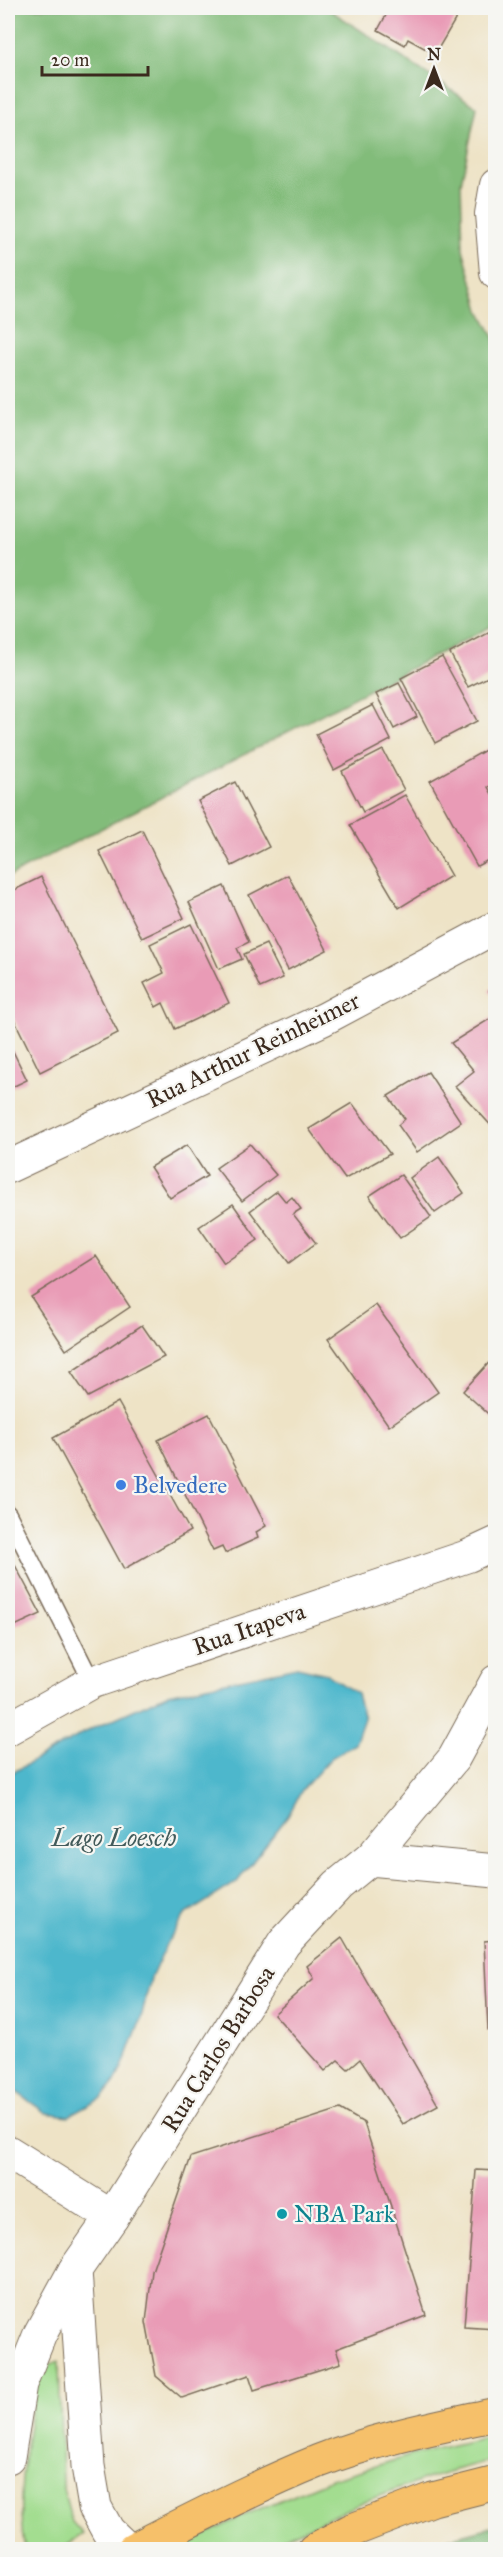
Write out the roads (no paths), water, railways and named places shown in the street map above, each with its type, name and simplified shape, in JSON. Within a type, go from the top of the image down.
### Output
[{"type":"main road","points":[[134,2550],[224,2502],[321,2460],[423,2430],[495,2414]]},
{"type":"main road","points":[[314,2550],[350,2531],[433,2499],[495,2483]]},
{"type":"street","points":[[495,185],[491,214],[495,273]]},
{"type":"street","name":"Rua Arthur Reinheimer","points":[[8,1167],[324,1018],[495,927]]},
{"type":"street","name":"Rua Itapeva","points":[[8,1728],[92,1682],[468,1556],[495,1543]]},
{"type":"street","name":"Rua Carlos Barbosa","points":[[8,2457],[20,2384],[40,2334],[75,2270],[112,2217],[284,1943],[338,1885],[370,1859],[454,1758],[495,1681]]},
{"type":"street","points":[[370,1859],[495,1871]]},
{"type":"street","points":[[8,2152],[112,2217]]},
{"type":"street","points":[[75,2270],[88,2466],[94,2507],[108,2531],[128,2550]]},
{"type":"lane","points":[[8,1514],[92,1682]]},
{"type":"water","name":"Lago Loesch","points":[[297,1667],[327,1674],[357,1694],[364,1718],[355,1744],[331,1758],[302,1790],[288,1816],[237,1882],[185,1915],[168,1941],[151,1978],[141,2018],[127,2056],[116,2080],[102,2098],[69,2116],[46,2113],[8,2086],[8,1775],[89,1730],[169,1694]]},
{"type":"place","name":"Belvedere","points":[[121,1485]]},
{"type":"place","name":"NBA Park","points":[[282,2214]]}]
